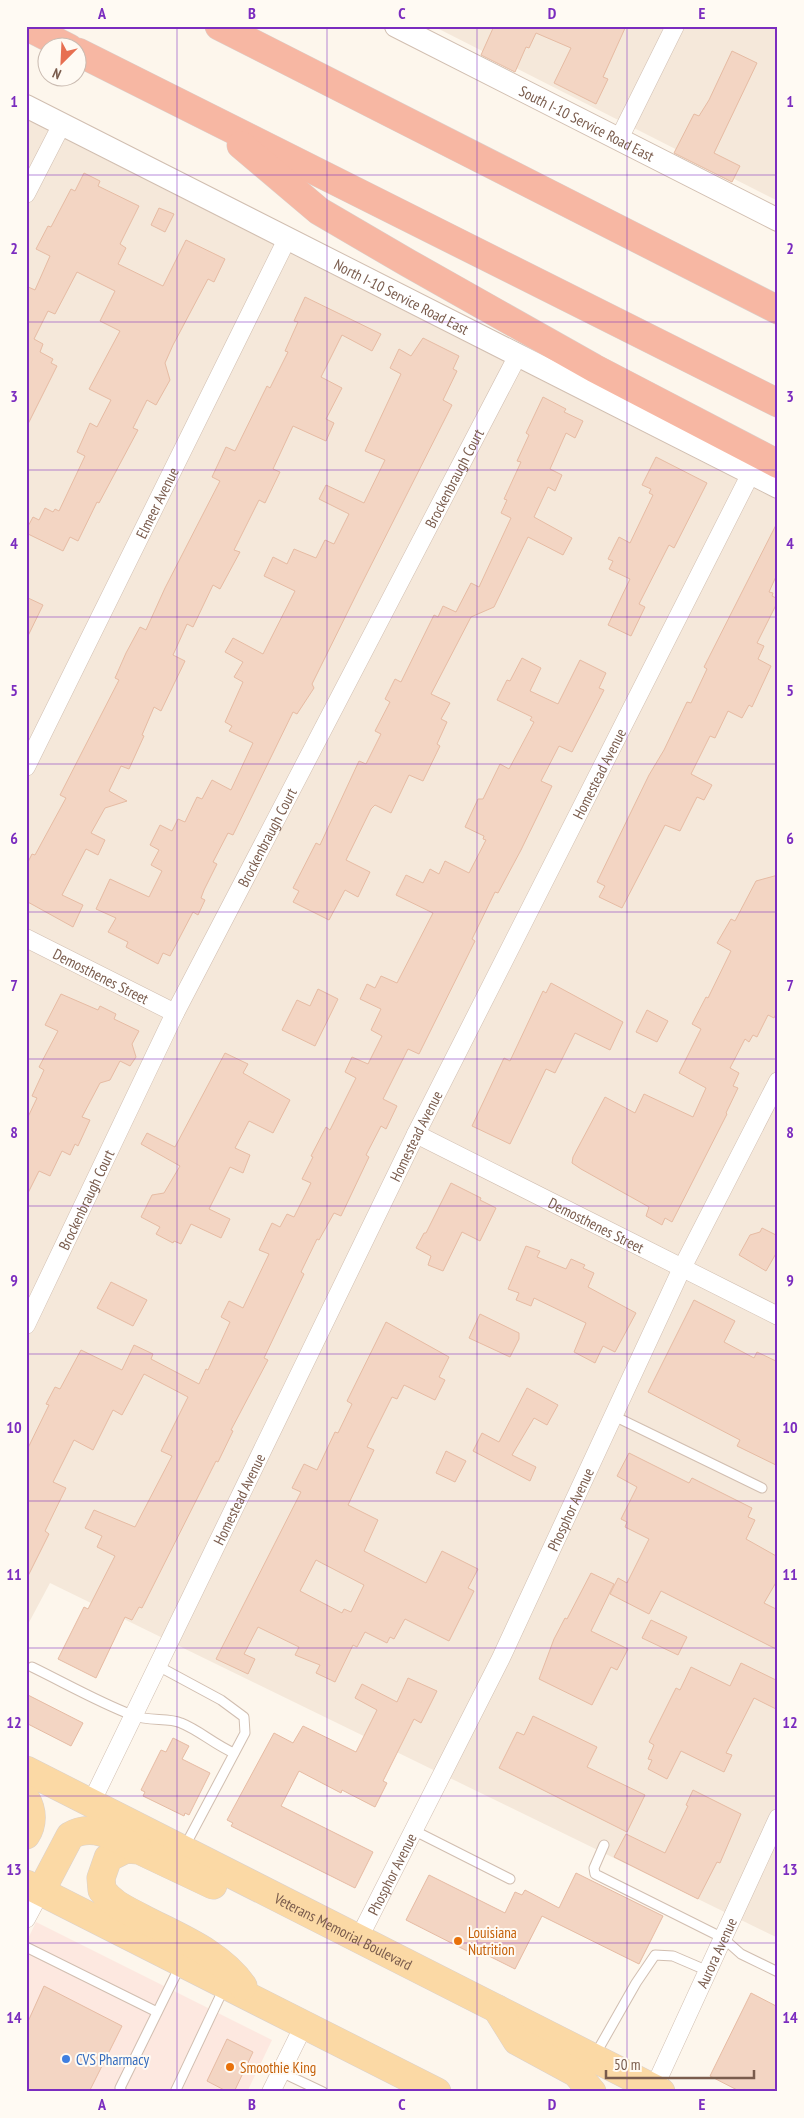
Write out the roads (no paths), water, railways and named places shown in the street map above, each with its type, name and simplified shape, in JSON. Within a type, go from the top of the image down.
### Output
[{"type":"highway","points":[[26,26],[49,38]]},
{"type":"highway","points":[[219,26],[778,310]]},
{"type":"highway","points":[[88,57],[778,402]]},
{"type":"highway","points":[[205,115],[328,216],[594,368],[778,464]]},
{"type":"highway","points":[[689,265],[778,301]]},
{"type":"main road","points":[[26,1770],[91,1803],[179,1858]]},
{"type":"main road","points":[[26,1799],[32,1816],[30,1829],[26,1835]]},
{"type":"main road","points":[[139,1850],[111,1835],[88,1830],[78,1831],[70,1836],[33,1887],[186,1953],[211,1954],[229,1979],[251,1998],[437,2092]]},
{"type":"main road","points":[[179,1858],[126,1849],[108,1858],[101,1878],[102,1890],[115,1905],[186,1953]]},
{"type":"main road","name":"Veterans Memorial Boulevard","points":[[179,1858],[249,1902],[265,1906],[300,1908],[594,2057],[656,2091]]},
{"type":"main road","points":[[497,2009],[516,2041],[576,2073],[592,2092]]},
{"type":"street","name":"South I-10 Service Road East","points":[[396,26],[778,220]]},
{"type":"street","points":[[619,139],[675,26]]},
{"type":"street","name":"North I-10 Service Road East","points":[[26,106],[778,487]]},
{"type":"street","points":[[26,194],[62,124]]},
{"type":"street","name":"Elmeer Avenue","points":[[26,767],[287,239]]},
{"type":"street","name":"Brockenbraugh Court","points":[[26,1324],[176,1013],[518,355]]},
{"type":"street","name":"Homestead Avenue","points":[[91,1803],[416,1134],[751,473]]},
{"type":"street","name":"Demosthenes Street","points":[[26,938],[176,1013]]},
{"type":"street","name":"Phosphor Avenue","points":[[358,1938],[501,1658],[682,1268],[778,1081]]},
{"type":"street","name":"Demosthenes Street","points":[[416,1134],[778,1316]]},
{"type":"street","name":"Aurora Avenue","points":[[656,2091],[778,1818]]},
{"type":"street","points":[[26,1919],[33,1887]]},
{"type":"street","points":[[271,2092],[304,2025]]},
{"type":"lane","points":[[614,1416],[762,1488]]},
{"type":"lane","points":[[158,1666],[221,1700],[244,1717],[245,1733],[179,1858]]},
{"type":"lane","points":[[32,1667],[134,1716],[157,1721],[173,1719],[234,1753]]},
{"type":"lane","points":[[413,1830],[510,1879]]},
{"type":"lane","points":[[604,1845],[594,1868],[595,1874],[723,1938],[741,1954],[778,1972]]},
{"type":"lane","points":[[26,1947],[157,2012]]},
{"type":"lane","points":[[122,2092],[120,2088],[186,1953]]},
{"type":"lane","points":[[594,2057],[636,1983],[655,1955],[673,1956],[708,1971]]},
{"type":"lane","points":[[175,2092],[229,1979]]},
{"type":"lane","points":[[281,2072],[323,2092]]},
{"type":"place","name":"Louisiana Nutrition","points":[[458,1941]]},
{"type":"place","name":"CVS Pharmacy","points":[[66,2059]]},
{"type":"place","name":"Smoothie King","points":[[230,2067]]}]
